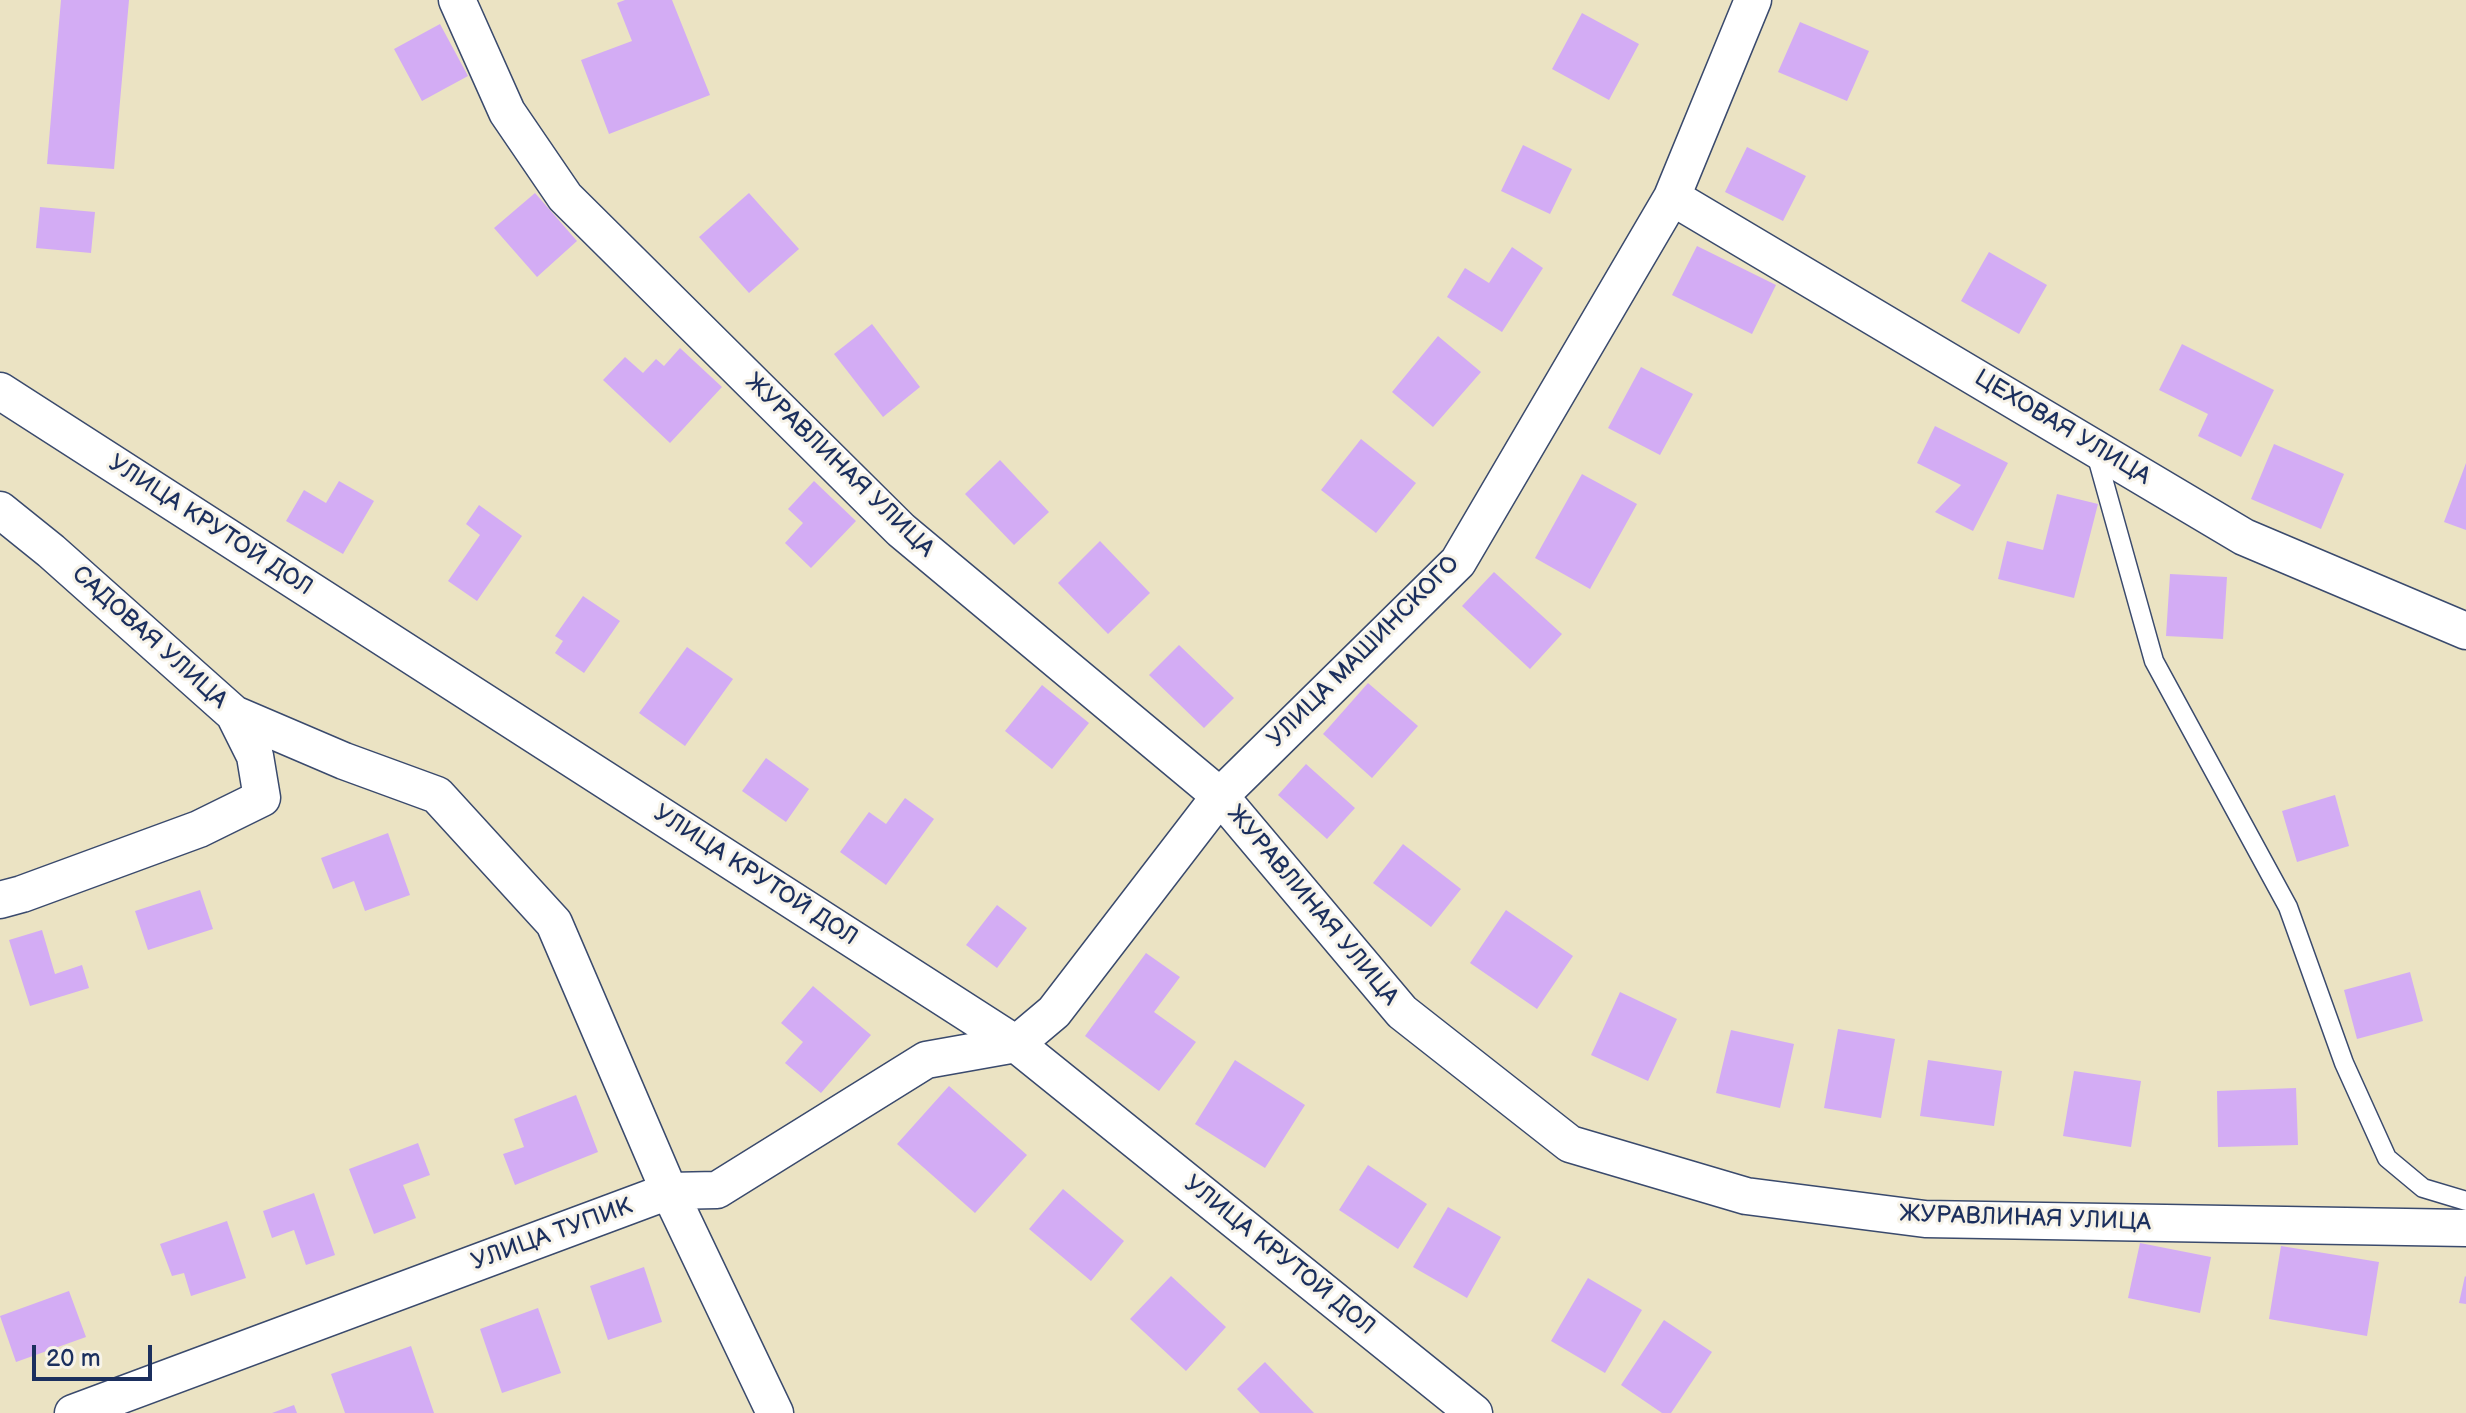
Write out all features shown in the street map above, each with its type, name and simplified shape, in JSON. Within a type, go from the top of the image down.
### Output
[{"type":"street","name":"ЖУРАВЛИНАЯ УЛИЦА","points":[[457,0],[507,112],[565,197],[901,530],[1220,796],[1402,1012],[1570,1144],[1746,1196],[1925,1219],[2466,1228]]},
{"type":"street","name":"УЛИЦА МАШИНСКОГО","points":[[1016,1044],[1054,1012],[1220,796],[1458,562],[1672,197],[1753,0]]},
{"type":"street","name":"ЦЕХОВАЯ УЛИЦА","points":[[1672,197],[2244,537],[2466,631]]},
{"type":"street","name":"УЛИЦА КРУТОЙ ДОЛ","points":[[0,391],[1016,1044],[1474,1413]]},
{"type":"street","name":"САДОВАЯ УЛИЦА","points":[[0,510],[51,551],[234,714],[255,756],[262,798],[199,829],[0,900]]},
{"type":"street","points":[[234,714],[344,761],[437,795],[554,923],[669,1191],[775,1413]]},
{"type":"street","name":"УЛИЦА ТУПИК","points":[[73,1413],[669,1191],[717,1190],[926,1060],[1016,1044]]},
{"type":"lane","points":[[2094,447],[2154,661],[2288,907],[2344,1063],[2387,1158],[2423,1188],[2466,1201]]},
{"type":"building","points":[[61,0],[129,0],[114,169],[47,164]]},
{"type":"building","points":[[625,0],[672,0],[710,95],[609,134],[581,60],[632,41],[617,3]]},
{"type":"building","points":[[1582,13],[1639,44],[1609,100],[1552,69]]},
{"type":"building","points":[[1800,22],[1869,51],[1847,101],[1778,72]]},
{"type":"building","points":[[440,24],[468,76],[422,101],[394,49]]},
{"type":"building","points":[[1523,145],[1572,169],[1550,214],[1501,191]]},
{"type":"building","points":[[1747,147],[1806,176],[1783,221],[1725,192]]},
{"type":"building","points":[[535,193],[577,241],[537,277],[494,228]]},
{"type":"building","points":[[749,193],[799,249],[749,293],[699,237]]},
{"type":"building","points":[[40,207],[95,212],[91,253],[36,248]]},
{"type":"building","points":[[1697,246],[1776,285],[1752,334],[1672,295]]},
{"type":"building","points":[[1512,247],[1543,268],[1502,332],[1447,297],[1465,268],[1489,283]]},
{"type":"building","points":[[1989,252],[2047,285],[2019,334],[1961,301]]},
{"type":"building","points":[[872,324],[920,387],[883,417],[834,354]]},
{"type":"building","points":[[1438,336],[1481,372],[1433,427],[1392,392]]},
{"type":"building","points":[[2182,344],[2274,390],[2241,457],[2198,436],[2208,414],[2159,390]]},
{"type":"building","points":[[680,348],[722,387],[670,443],[603,380],[625,357],[643,373],[656,359],[664,366]]},
{"type":"building","points":[[1641,367],[1693,394],[1660,455],[1608,428]]},
{"type":"building","points":[[1935,426],[2008,463],[1973,531],[1935,512],[1961,485],[1917,463]]},
{"type":"building","points":[[1361,439],[1416,483],[1376,533],[1321,490]]},
{"type":"building","points":[[2274,444],[2344,474],[2321,529],[2251,499]]},
{"type":"building","points":[[1000,460],[1049,512],[1014,545],[965,494]]},
{"type":"building","points":[[2466,463],[2466,530],[2444,522]]},
{"type":"building","points":[[1582,474],[1637,504],[1590,589],[1535,558]]},
{"type":"building","points":[[339,481],[374,501],[343,554],[286,521],[304,490],[326,503]]},
{"type":"building","points":[[814,481],[856,521],[811,568],[785,543],[803,523],[788,509]]},
{"type":"building","points":[[2057,494],[2098,504],[2074,598],[1998,579],[2007,541],[2043,550]]},
{"type":"building","points":[[479,505],[522,536],[477,601],[448,581],[480,535],[466,524]]},
{"type":"building","points":[[1100,541],[1150,593],[1108,634],[1058,583]]},
{"type":"building","points":[[1494,572],[1562,634],[1530,669],[1462,606]]},
{"type":"building","points":[[2170,574],[2227,577],[2223,639],[2166,636]]},
{"type":"building","points":[[583,596],[620,621],[584,673],[555,653],[563,641],[555,636]]},
{"type":"building","points":[[1179,645],[1234,698],[1204,728],[1149,675]]},
{"type":"building","points":[[687,647],[733,679],[685,746],[639,713]]},
{"type":"building","points":[[1368,683],[1418,726],[1372,778],[1323,734]]},
{"type":"building","points":[[1042,685],[1089,723],[1052,769],[1005,731]]},
{"type":"building","points":[[766,758],[809,789],[786,822],[742,791]]},
{"type":"building","points":[[1306,764],[1355,808],[1327,839],[1278,795]]},
{"type":"building","points":[[2335,795],[2349,846],[2297,862],[2282,811]]},
{"type":"building","points":[[905,798],[934,819],[886,885],[840,852],[869,812],[886,824]]},
{"type":"building","points":[[388,833],[410,895],[365,911],[354,881],[333,889],[321,858]]},
{"type":"building","points":[[1403,844],[1461,889],[1431,927],[1373,883]]},
{"type":"building","points":[[200,890],[213,929],[148,950],[135,911]]},
{"type":"building","points":[[997,905],[1027,928],[997,968],[966,945]]},
{"type":"building","points":[[1506,910],[1573,956],[1537,1009],[1470,963]]},
{"type":"building","points":[[42,930],[55,974],[82,965],[89,988],[30,1006],[9,940]]},
{"type":"building","points":[[1146,953],[1180,977],[1154,1012],[1196,1042],[1159,1091],[1085,1036]]},
{"type":"building","points":[[2410,972],[2423,1021],[2357,1039],[2344,990]]},
{"type":"building","points":[[813,986],[871,1035],[821,1093],[785,1063],[803,1042],[781,1023]]},
{"type":"building","points":[[1620,992],[1677,1019],[1648,1081],[1591,1055]]},
{"type":"building","points":[[1838,1029],[1895,1039],[1881,1118],[1824,1108]]},
{"type":"building","points":[[1731,1030],[1794,1044],[1780,1108],[1716,1093]]},
{"type":"building","points":[[1235,1060],[1305,1105],[1265,1168],[1195,1124]]},
{"type":"building","points":[[1928,1060],[2002,1071],[1994,1126],[1920,1116]]},
{"type":"building","points":[[2074,1071],[2141,1081],[2131,1147],[2063,1136]]},
{"type":"building","points":[[949,1086],[1027,1155],[975,1213],[897,1144]]},
{"type":"building","points":[[2296,1088],[2298,1145],[2218,1147],[2217,1091]]},
{"type":"building","points":[[576,1095],[598,1152],[515,1185],[503,1154],[524,1147],[514,1119]]},
{"type":"building","points":[[418,1143],[430,1175],[403,1185],[416,1218],[374,1234],[349,1169]]},
{"type":"building","points":[[1368,1165],[1427,1204],[1398,1249],[1339,1210]]},
{"type":"building","points":[[1063,1189],[1124,1241],[1091,1281],[1029,1229]]},
{"type":"building","points":[[314,1193],[335,1255],[306,1265],[294,1230],[272,1238],[263,1211]]},
{"type":"building","points":[[1448,1207],[1501,1237],[1467,1298],[1413,1267]]},
{"type":"building","points":[[227,1221],[246,1278],[191,1296],[184,1273],[172,1276],[160,1244]]},
{"type":"building","points":[[2140,1243],[2211,1257],[2200,1313],[2128,1298]]},
{"type":"building","points":[[2281,1246],[2379,1262],[2367,1336],[2269,1319]]},
{"type":"building","points":[[644,1267],[662,1322],[608,1340],[590,1286]]},
{"type":"building","points":[[1171,1276],[1226,1327],[1186,1371],[1130,1319]]},
{"type":"building","points":[[2466,1277],[2466,1304],[2459,1303]]},
{"type":"building","points":[[1588,1278],[1642,1310],[1605,1373],[1551,1341]]},
{"type":"building","points":[[69,1291],[86,1337],[16,1362],[0,1316]]},
{"type":"building","points":[[538,1308],[561,1373],[502,1393],[480,1329]]},
{"type":"building","points":[[1664,1320],[1712,1352],[1671,1413],[1662,1413],[1621,1385]]},
{"type":"building","points":[[411,1346],[434,1413],[345,1413],[331,1374]]},
{"type":"building","points":[[1265,1362],[1314,1413],[1260,1413],[1237,1389]]},
{"type":"building","points":[[294,1405],[297,1413],[272,1413]]}]
